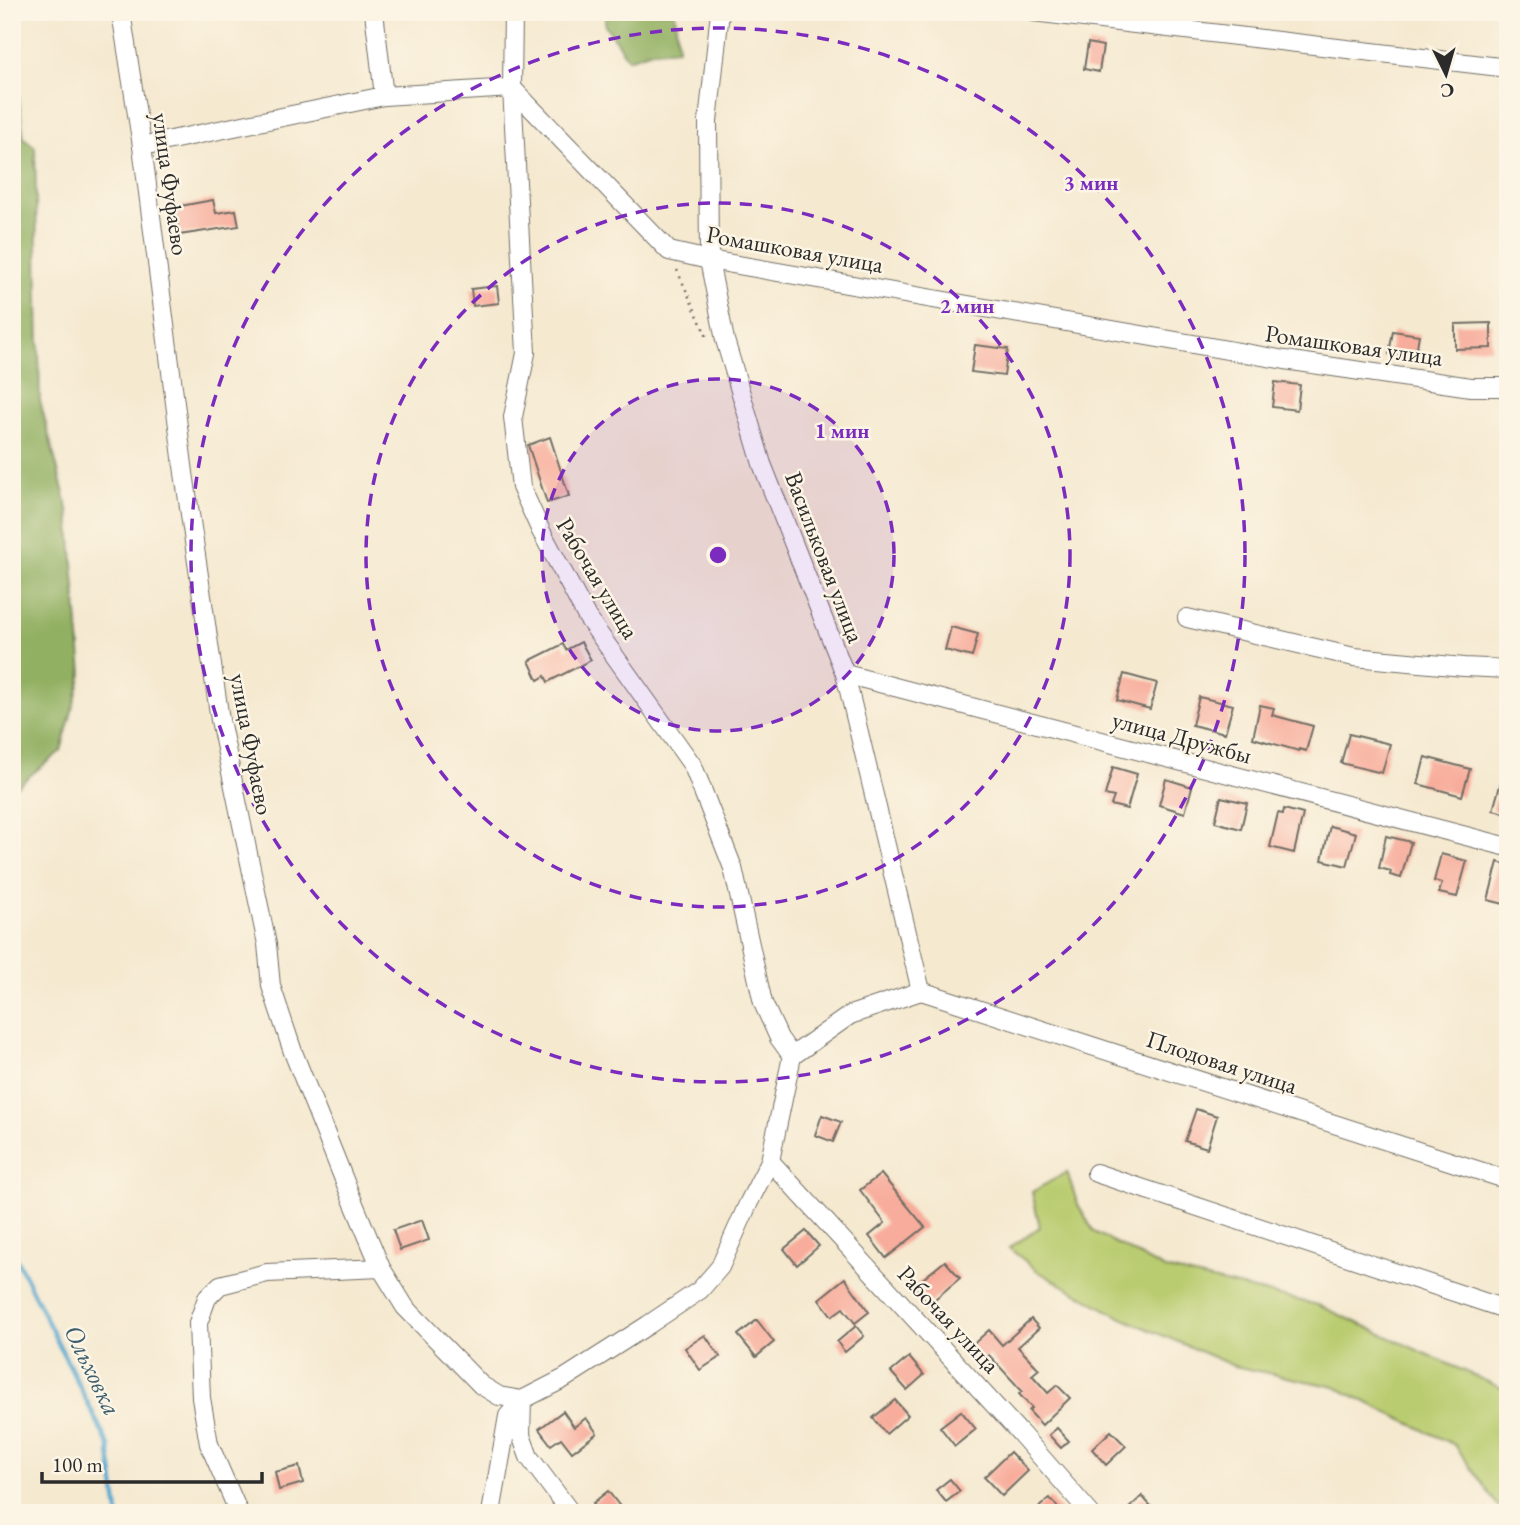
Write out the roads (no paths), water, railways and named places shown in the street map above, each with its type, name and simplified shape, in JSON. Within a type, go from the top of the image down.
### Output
[{"type":"street","name":"улица Фуфаево","points":[[121,12],[142,146],[184,473],[216,693],[267,944],[271,986],[293,1052],[381,1268],[405,1307],[481,1385],[499,1396],[522,1400]]},
{"type":"street","points":[[374,12],[384,96]]},
{"type":"street","name":"Рабочая улица","points":[[513,12],[512,88],[526,353],[513,417],[521,487],[587,617],[693,766],[733,868],[763,1003],[779,1038],[792,1056]]},
{"type":"street","name":"Васильковая улица","points":[[720,12],[708,121],[709,260],[725,340],[762,464],[845,674],[920,991]]},
{"type":"street","points":[[1033,12],[1508,68]]},
{"type":"street","points":[[142,146],[384,96],[512,88]]},
{"type":"street","name":"Ромашковая улица","points":[[512,88],[669,251],[1285,360],[1471,387],[1508,387]]},
{"type":"street","points":[[1187,618],[1354,657],[1508,669]]},
{"type":"street","name":"улица Дружбы","points":[[845,674],[1508,847]]},
{"type":"street","points":[[491,1513],[508,1416],[522,1400],[565,1378],[699,1290],[720,1267],[770,1161],[792,1056],[850,1015],[920,991]]},
{"type":"street","name":"Плодовая улица","points":[[920,991],[1508,1180]]},
{"type":"street","name":"Рабочая улица","points":[[770,1161],[1090,1513]]},
{"type":"street","points":[[1096,1173],[1508,1310]]},
{"type":"street","points":[[239,1513],[209,1444],[201,1398],[198,1324],[207,1298],[220,1285],[267,1273],[381,1268]]},
{"type":"street","points":[[522,1400],[521,1435],[529,1457],[571,1513]]},
{"type":"waterway","name":"Ольховка","points":[[12,1250],[109,1446],[118,1513]]}]
